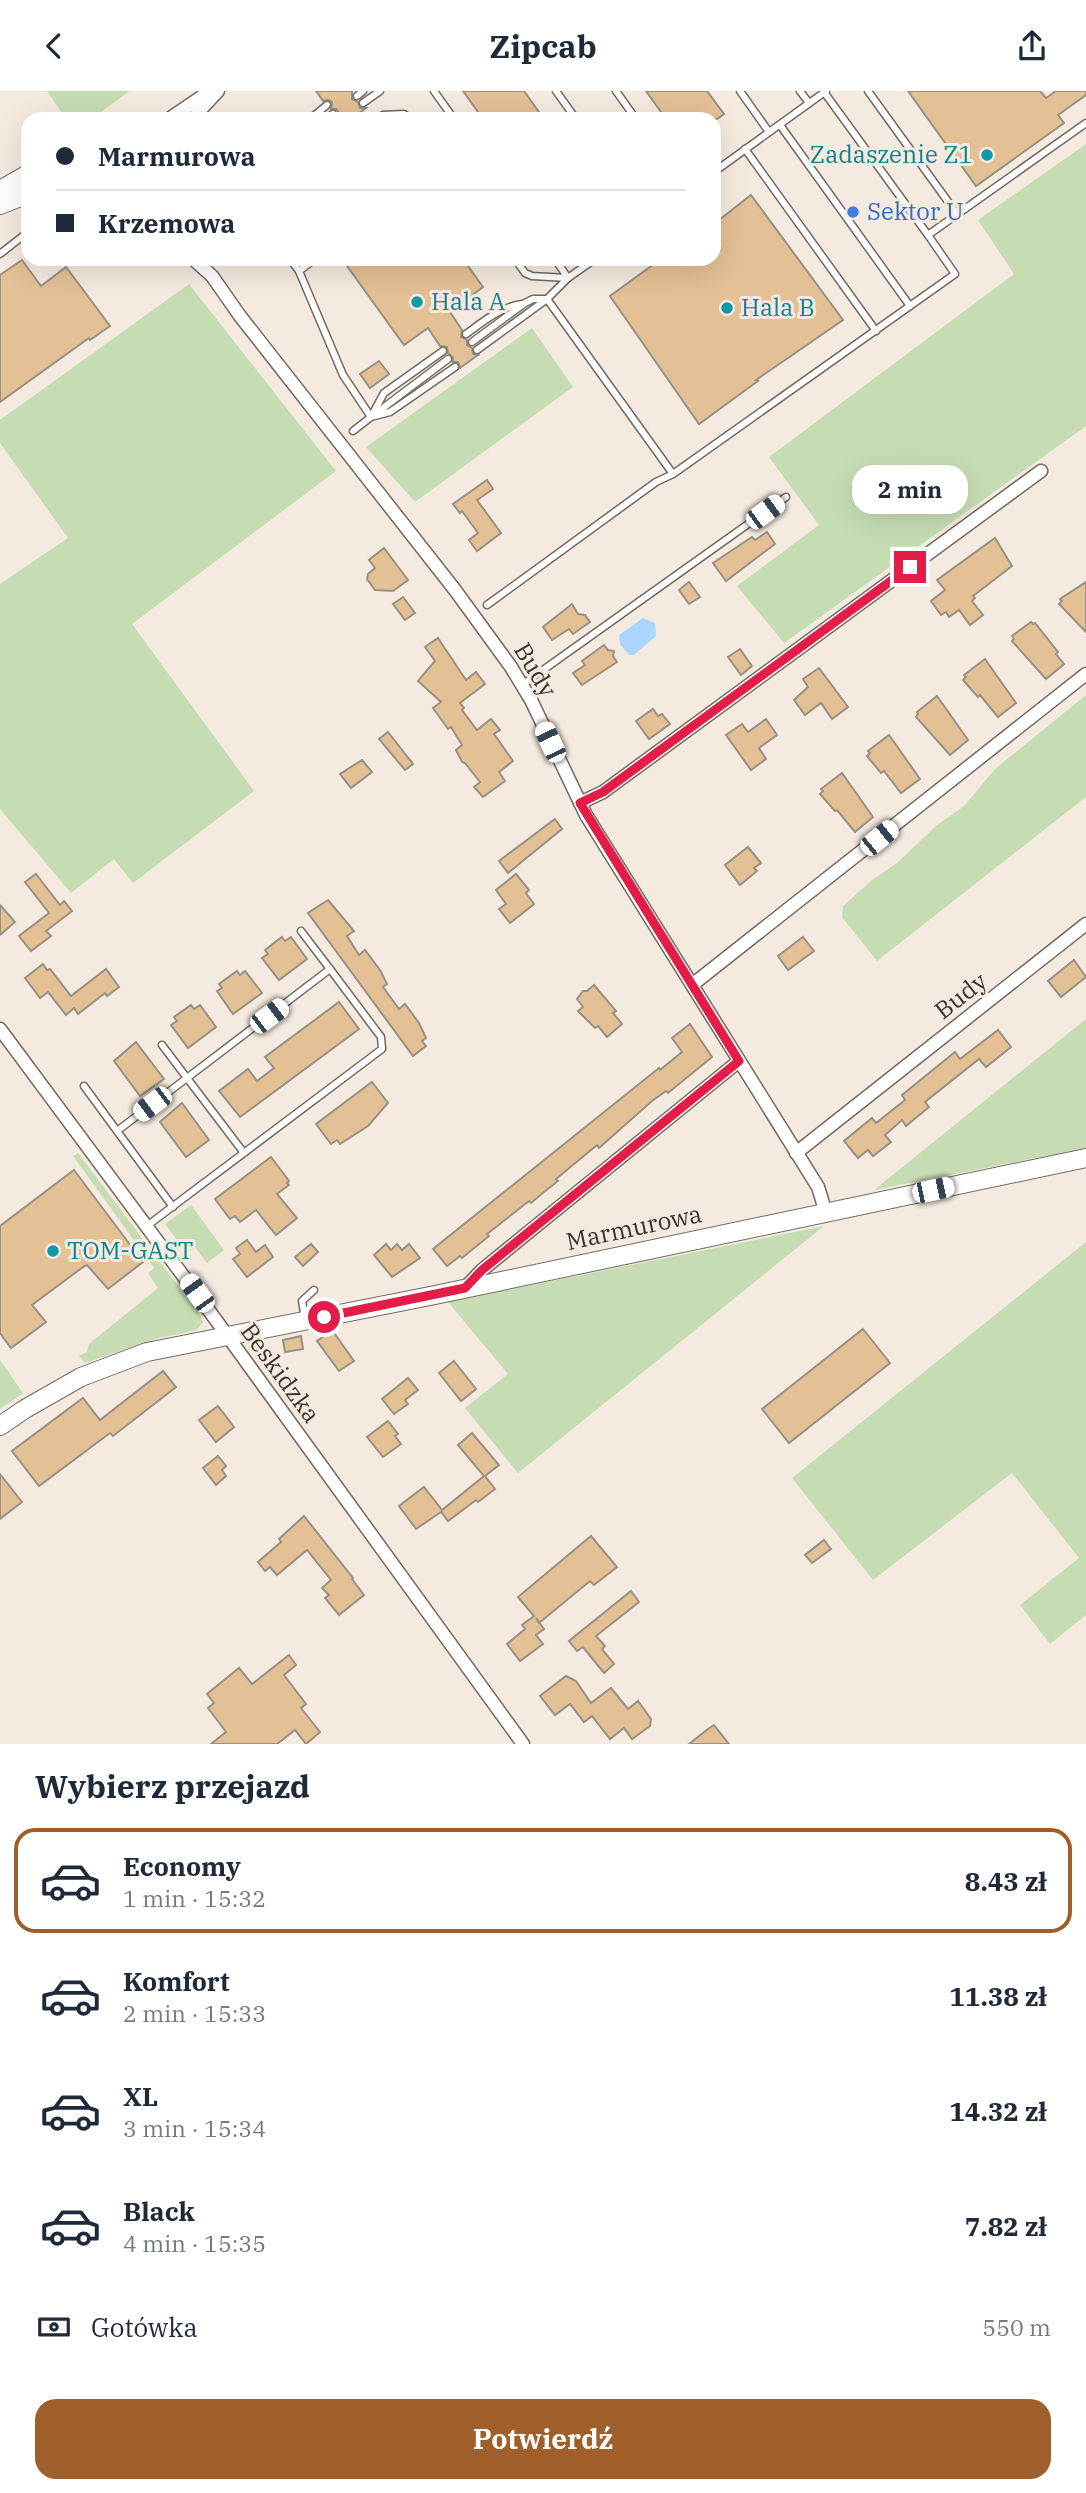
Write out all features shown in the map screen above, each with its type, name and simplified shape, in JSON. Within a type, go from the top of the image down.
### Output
[{"type":"street","points":[[179,112],[210,91]]},
{"type":"street","points":[[198,112],[218,91]]},
{"type":"street","points":[[0,190],[21,178]]},
{"type":"street","points":[[0,205],[21,197]]},
{"type":"street","name":"Budy","points":[[201,266],[212,276]]},
{"type":"street","name":"Budy","points":[[208,266],[240,316],[456,590],[522,685],[580,803],[818,1187],[826,1213]]},
{"type":"street","points":[[580,803],[603,792],[1041,471]]},
{"type":"street","points":[[692,985],[1086,674]]},
{"type":"street","name":"Budy","points":[[796,1153],[1086,924]]},
{"type":"street","name":"Beskidzka","points":[[0,1029],[147,1226],[523,1744]]},
{"type":"street","points":[[465,1288],[482,1270],[739,1061]]},
{"type":"street","name":"Marmurowa","points":[[0,1426],[57,1390],[112,1364],[147,1352],[1086,1158]]},
{"type":"lane","points":[[363,103],[380,91]]},
{"type":"lane","points":[[433,91],[449,112]]},
{"type":"lane","points":[[556,91],[571,112]]},
{"type":"lane","points":[[616,91],[631,112]]},
{"type":"lane","points":[[740,91],[769,132]]},
{"type":"lane","points":[[800,91],[809,103]]},
{"type":"lane","points":[[868,91],[957,214]]},
{"type":"lane","points":[[487,605],[656,482],[673,474],[955,274],[825,92],[721,167]]},
{"type":"lane","points":[[318,112],[327,105]]},
{"type":"lane","points":[[928,235],[1086,123]]},
{"type":"lane","points":[[780,125],[910,306]]},
{"type":"lane","points":[[745,149],[876,331]]},
{"type":"lane","points":[[0,254],[21,238]]},
{"type":"lane","points":[[295,266],[343,375],[371,417]]},
{"type":"lane","points":[[299,271],[306,266]]},
{"type":"lane","points":[[520,266],[525,273],[532,276],[568,278]]},
{"type":"lane","points":[[560,266],[568,278]]},
{"type":"lane","points":[[477,350],[547,299],[568,278],[585,266]]},
{"type":"lane","points":[[472,342],[525,303],[533,299],[547,299]]},
{"type":"lane","points":[[547,299],[673,474]]},
{"type":"lane","points":[[466,334],[509,306],[525,303]]},
{"type":"lane","points":[[371,417],[384,393],[443,351]]},
{"type":"lane","points":[[354,432],[449,359]]},
{"type":"lane","points":[[371,417],[390,412],[454,367]]},
{"type":"lane","points":[[522,685],[786,497]]},
{"type":"lane","points":[[147,1226],[382,1049],[381,1037],[301,931]]},
{"type":"lane","points":[[117,1131],[330,969]]},
{"type":"lane","points":[[162,1045],[244,1153]]},
{"type":"lane","points":[[84,1086],[173,1207]]},
{"type":"lane","points":[[306,1320],[302,1301],[314,1290]]},
{"type":"green space","points":[[47,91],[130,91],[101,112],[61,112]]},
{"type":"green space","points":[[1086,144],[1086,426],[784,643],[737,586],[819,525],[769,457],[1014,274],[978,220]]},
{"type":"green space","points":[[189,284],[336,471],[132,624],[254,791],[133,883],[114,859],[71,893],[0,809],[0,584],[68,538],[0,443],[0,420]]},
{"type":"green space","points":[[532,328],[573,387],[415,502],[366,447]]},
{"type":"green space","points":[[1086,695],[1086,797],[877,961],[842,917],[843,906],[872,880],[897,863],[936,826],[964,806],[995,769]]},
{"type":"green space","points":[[1086,1019],[1086,1148],[874,1190]]},
{"type":"green space","points":[[78,1153],[200,1315],[203,1322],[197,1330],[159,1338],[85,1363],[79,1356],[87,1352],[89,1344],[158,1288],[148,1273],[154,1268],[73,1156]]},
{"type":"green space","points":[[191,1205],[224,1250],[207,1263],[195,1247],[187,1253],[165,1224]]},
{"type":"green space","points":[[824,1226],[518,1473],[465,1408],[508,1374],[448,1302]]},
{"type":"green space","points":[[1086,1242],[1086,1615],[1050,1644],[1020,1605],[1079,1558],[1012,1473],[873,1580],[792,1478]]},
{"type":"green space","points":[[0,1360],[23,1393],[0,1409]]},
{"type":"water","points":[[643,618],[655,623],[656,636],[634,655],[629,655],[620,644],[619,635]]},
{"type":"building","points":[[316,91],[352,91],[352,99],[358,102],[360,108],[366,108],[361,112],[338,112],[331,109],[332,102],[323,101]]},
{"type":"building","points":[[463,91],[524,91],[539,112],[478,112]]},
{"type":"building","points":[[646,91],[707,91],[724,114],[721,116],[721,112],[661,112]]},
{"type":"building","name":"Zadaszenie Z1","points":[[908,91],[1040,91],[1046,98],[1056,91],[1086,91],[1086,95],[1058,115],[1064,123],[976,186]]},
{"type":"building","name":"Hala B","points":[[751,195],[843,320],[756,380],[758,381],[699,424],[610,296],[651,266],[721,266],[721,219]]},
{"type":"building","points":[[21,261],[21,266],[26,266],[41,286],[66,267],[110,326],[0,402],[0,275]]},
{"type":"building","name":"Hala A","points":[[347,266],[468,266],[483,287],[450,312],[462,330],[461,337],[467,340],[473,354],[478,355],[460,368],[458,362],[453,362],[447,347],[440,346],[428,328],[404,345]]},
{"type":"building","points":[[379,361],[389,374],[370,388],[360,374]]},
{"type":"building","points":[[487,480],[493,489],[477,500],[501,533],[477,551],[469,540],[478,533],[462,511],[460,513],[453,504]]},
{"type":"building","points":[[767,532],[775,544],[726,581],[713,563],[752,537],[755,540]]},
{"type":"building","points":[[995,538],[1012,566],[973,596],[975,598],[972,601],[983,615],[970,625],[959,610],[949,617],[946,612],[941,615],[931,601],[945,590],[937,580]]},
{"type":"building","points":[[384,548],[408,580],[393,591],[375,590],[367,579],[368,574],[375,568],[369,560]]},
{"type":"building","points":[[689,582],[700,597],[689,604],[679,590]]},
{"type":"building","points":[[1086,582],[1086,632],[1059,604],[1062,601],[1060,599]]},
{"type":"building","points":[[403,597],[415,613],[405,620],[393,604]]},
{"type":"building","points":[[572,604],[578,614],[585,615],[590,622],[573,634],[569,629],[552,640],[543,627]]},
{"type":"building","points":[[1031,622],[1035,623],[1058,652],[1056,654],[1064,664],[1046,679],[1012,641],[1012,636]]},
{"type":"building","points":[[438,638],[466,680],[476,672],[485,684],[460,703],[464,708],[462,710],[477,730],[491,719],[500,730],[494,734],[513,761],[499,772],[505,781],[483,797],[474,787],[480,782],[462,762],[456,750],[462,745],[451,727],[448,729],[433,708],[441,702],[418,681],[435,661],[425,647]]},
{"type":"building","points":[[604,645],[608,650],[614,651],[613,656],[617,662],[582,685],[573,673],[585,665],[582,661]]},
{"type":"building","points":[[740,649],[752,666],[741,675],[728,657]]},
{"type":"building","points":[[985,659],[1016,703],[998,717],[963,680],[966,677],[964,675]]},
{"type":"building","points":[[819,668],[848,707],[832,719],[821,703],[805,715],[794,700],[808,687],[803,679]]},
{"type":"building","points":[[937,696],[968,740],[950,755],[916,717],[917,712]]},
{"type":"building","points":[[653,709],[658,716],[662,714],[670,724],[649,739],[636,721]]},
{"type":"building","points":[[766,719],[777,735],[759,748],[766,759],[751,770],[726,735],[742,724],[748,732]]},
{"type":"building","points":[[388,732],[413,764],[405,770],[379,739]]},
{"type":"building","points":[[889,735],[920,779],[901,793],[884,771],[881,773],[867,756],[870,753],[868,751]]},
{"type":"building","points":[[362,760],[372,772],[351,788],[340,774]]},
{"type":"building","points":[[842,773],[873,817],[855,832],[820,794],[823,791],[821,789]]},
{"type":"building","points":[[555,819],[562,829],[508,873],[499,861]]},
{"type":"building","points":[[748,847],[761,863],[754,868],[757,871],[740,885],[725,865]]},
{"type":"building","points":[[36,874],[60,905],[64,901],[72,911],[46,931],[51,936],[31,951],[19,936],[49,913],[25,882]]},
{"type":"building","points":[[516,874],[529,890],[526,893],[534,904],[510,923],[499,909],[506,904],[496,890]]},
{"type":"building","points":[[328,900],[354,931],[347,936],[359,955],[365,950],[380,970],[387,984],[383,987],[399,1009],[405,1004],[419,1023],[426,1038],[422,1041],[426,1046],[413,1056],[308,913]]},
{"type":"building","points":[[0,905],[15,922],[0,935]]},
{"type":"building","points":[[282,937],[285,941],[291,937],[307,959],[279,980],[262,958],[268,954],[265,950]]},
{"type":"building","points":[[803,937],[814,951],[788,970],[778,956]]},
{"type":"building","points":[[1074,960],[1086,977],[1061,997],[1048,981]]},
{"type":"building","points":[[43,964],[71,996],[106,969],[119,987],[107,996],[105,993],[78,1014],[74,1008],[66,1015],[48,992],[40,998],[25,978]]},
{"type":"building","points":[[237,971],[240,975],[245,971],[262,993],[233,1014],[217,991],[222,988],[219,984]]},
{"type":"building","points":[[594,985],[616,1011],[613,1013],[622,1024],[607,1037],[598,1026],[595,1028],[578,1011],[583,1007],[577,999],[583,991]]},
{"type":"building","points":[[339,1002],[359,1029],[240,1117],[219,1091],[248,1069],[257,1081],[274,1068],[265,1057]]},
{"type":"building","points":[[191,1005],[194,1009],[200,1005],[216,1027],[188,1048],[171,1025],[177,1021],[174,1017]]},
{"type":"building","points":[[690,1024],[712,1057],[668,1093],[666,1091],[652,1101],[599,1148],[597,1145],[556,1179],[558,1181],[487,1234],[489,1236],[462,1258],[460,1256],[447,1266],[433,1249],[682,1052],[672,1038]]},
{"type":"building","points":[[998,1030],[1011,1047],[986,1067],[979,1059],[925,1102],[929,1107],[906,1126],[902,1120],[885,1135],[891,1142],[873,1156],[868,1150],[858,1158],[844,1141],[872,1118],[876,1123],[905,1100],[902,1095],[955,1052],[960,1059]]},
{"type":"building","points":[[136,1042],[164,1079],[140,1096],[114,1061]]},
{"type":"building","points":[[372,1082],[388,1103],[368,1126],[340,1144],[337,1140],[331,1144],[316,1124]]},
{"type":"building","points":[[182,1103],[209,1140],[186,1157],[160,1122]]},
{"type":"building","points":[[271,1157],[289,1181],[289,1185],[277,1194],[297,1218],[276,1235],[256,1210],[240,1222],[235,1216],[230,1219],[215,1199]]},
{"type":"building","name":"TOM-GAST","points":[[74,1170],[143,1262],[108,1289],[87,1265],[83,1267],[32,1305],[46,1322],[11,1348],[0,1333],[0,1226]]},
{"type":"building","points":[[247,1240],[256,1252],[265,1245],[273,1257],[247,1277],[233,1259],[240,1254],[236,1248]]},
{"type":"building","points":[[311,1244],[318,1252],[303,1266],[295,1257]]},
{"type":"building","points":[[386,1244],[391,1250],[397,1244],[402,1250],[409,1244],[420,1258],[392,1277],[374,1255]]},
{"type":"building","points":[[863,1329],[890,1363],[789,1443],[762,1409]]},
{"type":"building","points":[[332,1330],[354,1361],[339,1371],[317,1341]]},
{"type":"building","points":[[301,1336],[303,1349],[285,1352],[283,1340]]},
{"type":"building","points":[[454,1361],[476,1389],[461,1401],[439,1373]]},
{"type":"building","points":[[163,1371],[176,1387],[113,1436],[110,1433],[39,1486],[12,1451],[83,1398],[100,1420]]},
{"type":"building","points":[[408,1378],[418,1390],[405,1400],[408,1404],[394,1414],[382,1399]]},
{"type":"building","points":[[218,1406],[234,1427],[216,1442],[199,1420]]},
{"type":"building","points":[[388,1421],[398,1434],[395,1436],[401,1444],[383,1457],[367,1437]]},
{"type":"building","points":[[472,1433],[499,1465],[485,1476],[495,1489],[448,1521],[441,1512],[416,1529],[399,1506],[424,1487],[442,1510],[484,1476],[458,1445]]},
{"type":"building","points":[[218,1456],[226,1466],[222,1470],[226,1476],[216,1485],[203,1468]]},
{"type":"building","points":[[0,1474],[22,1502],[0,1519]]},
{"type":"building","points":[[304,1516],[364,1595],[339,1615],[325,1598],[329,1595],[322,1588],[331,1580],[307,1550],[277,1575],[270,1567],[265,1571],[258,1562],[281,1542],[279,1539]]},
{"type":"building","points":[[591,1536],[617,1567],[594,1585],[590,1581],[539,1623],[544,1629],[536,1635],[543,1644],[520,1661],[507,1644],[525,1629],[522,1625],[534,1616],[518,1597]]},
{"type":"building","points":[[824,1540],[831,1549],[812,1563],[805,1555]]},
{"type":"building","points":[[631,1591],[639,1602],[596,1636],[605,1646],[602,1649],[614,1664],[604,1673],[583,1647],[577,1651],[569,1641]]},
{"type":"building","points":[[289,1655],[296,1665],[284,1675],[306,1704],[301,1708],[320,1732],[306,1744],[295,1730],[277,1744],[211,1744],[226,1732],[208,1708],[214,1703],[207,1694],[239,1668],[252,1684]]},
{"type":"building","points":[[566,1676],[576,1681],[591,1703],[611,1688],[628,1709],[638,1701],[651,1719],[650,1726],[632,1739],[624,1728],[610,1739],[592,1716],[584,1722],[570,1704],[555,1715],[540,1696]]},
{"type":"building","points":[[714,1725],[729,1744],[689,1744],[708,1729]]},
{"type":"place","name":"Zadaszenie Z1","points":[[987,155]]},
{"type":"place","name":"Sektor U","points":[[853,212]]},
{"type":"place","name":"Hala A","points":[[417,302]]},
{"type":"place","name":"Hala B","points":[[727,308]]},
{"type":"place","name":"TOM-GAST","points":[[53,1251]]},
{"type":"route","points":[[324,1317],[465,1288],[482,1270],[739,1061],[580,803],[603,792],[910,567]]}]
